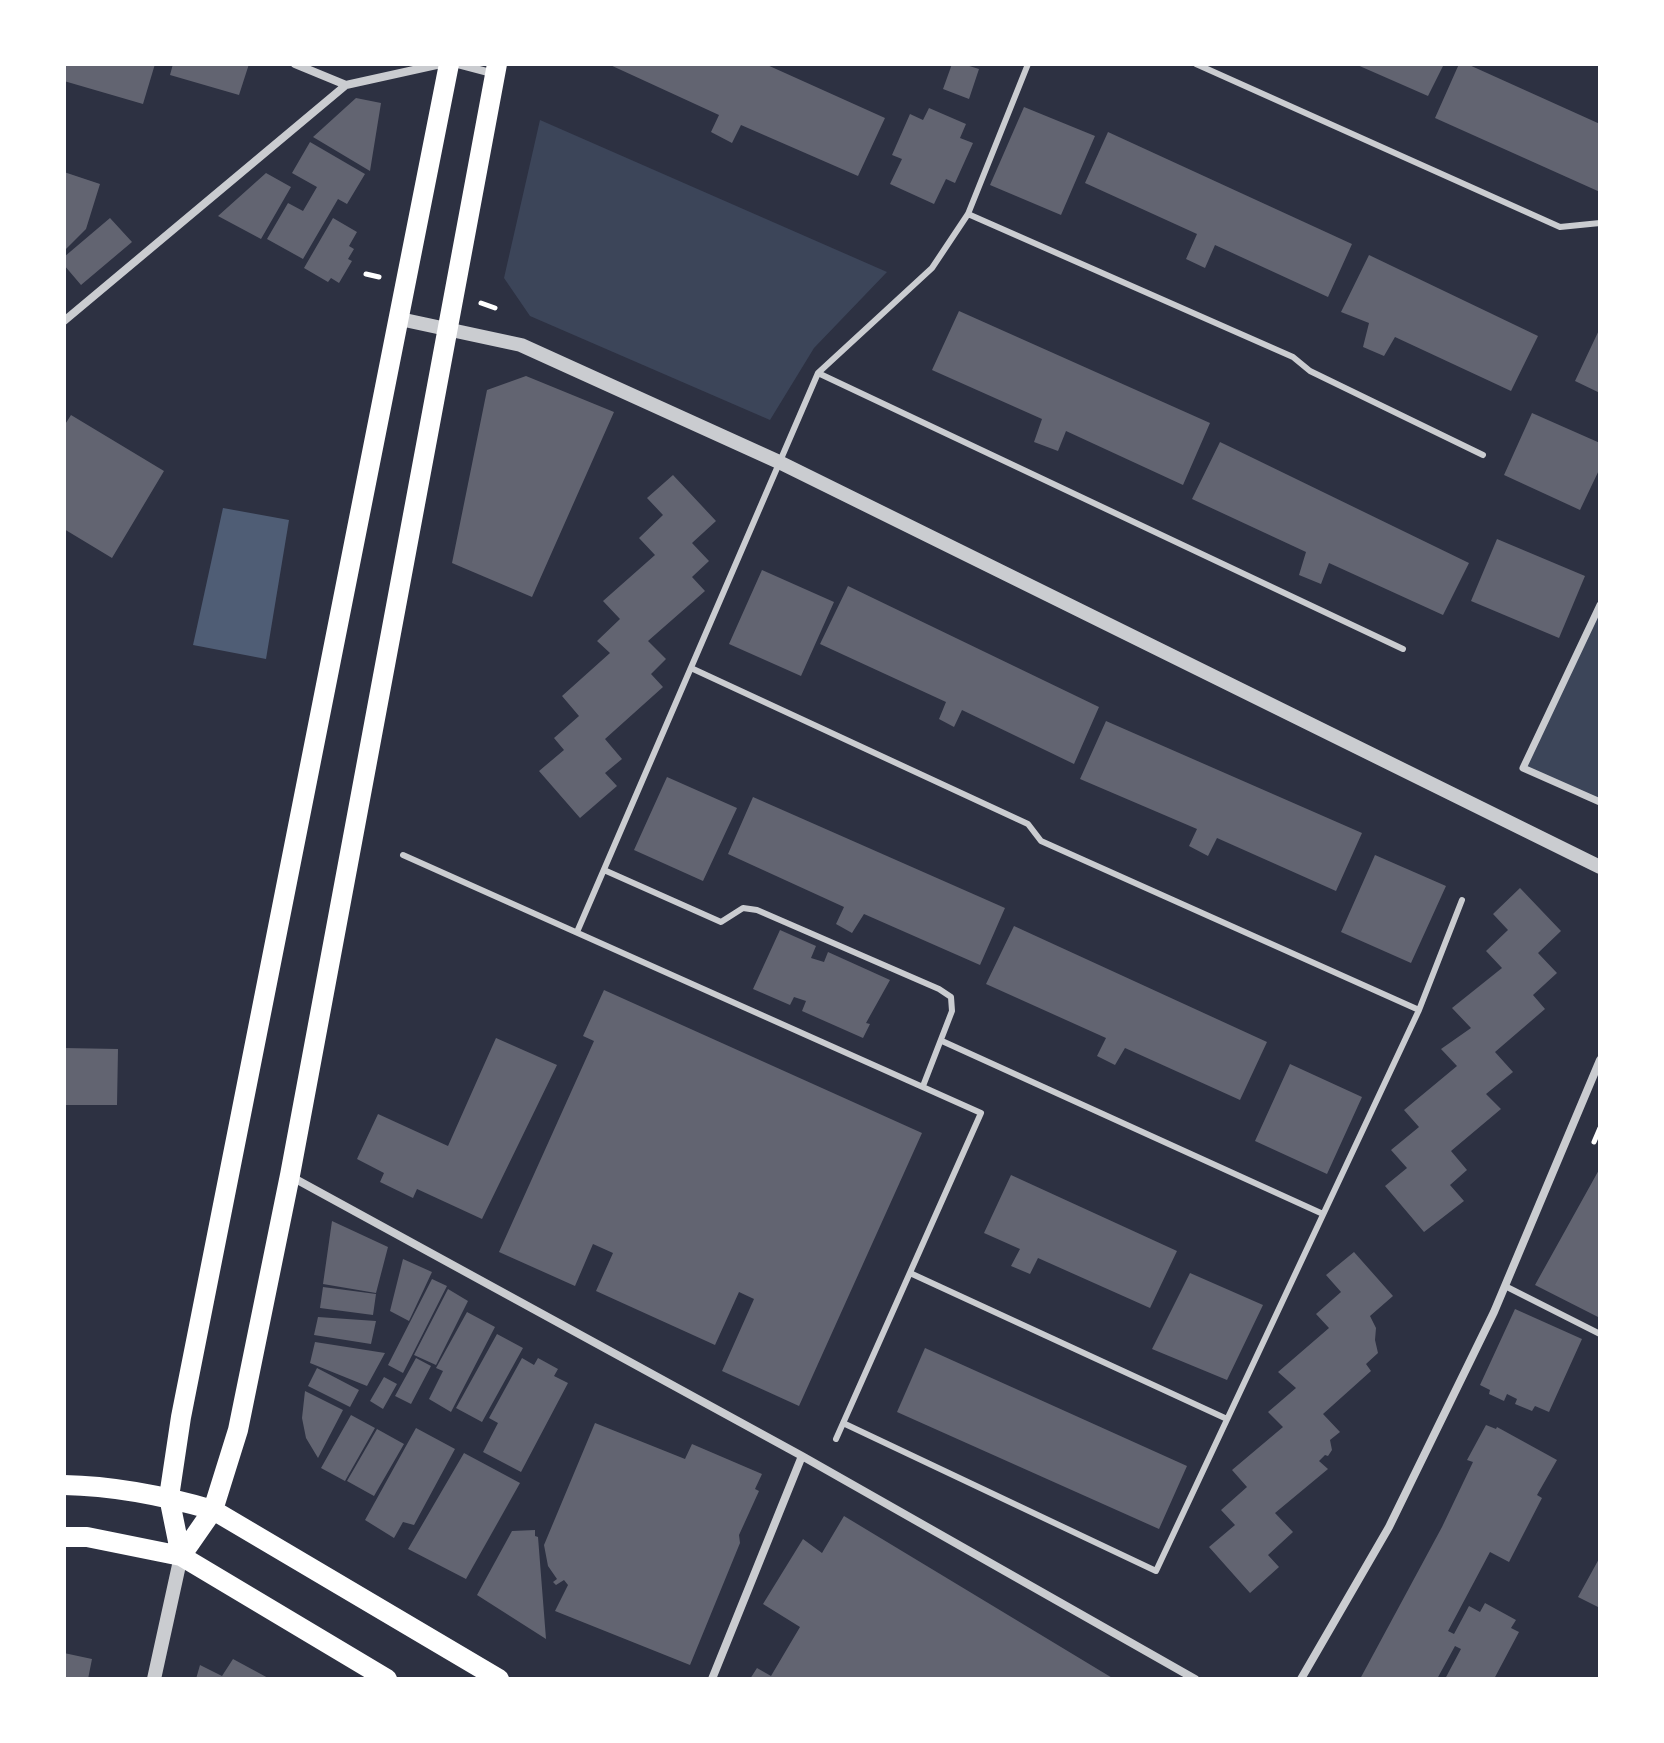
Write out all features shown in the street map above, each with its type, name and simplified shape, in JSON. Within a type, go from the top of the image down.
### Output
[{"type":"main road","points":[[181,1556],[169,1497],[181,1417],[449,64]]},
{"type":"main road","points":[[181,1556],[213,1510],[238,1430],[290,1175],[496,69]]},
{"type":"main road","points":[[64,1485],[86,1485],[169,1497],[213,1510],[499,1679]]},
{"type":"main road","points":[[64,1537],[87,1537],[181,1556],[387,1679]]},
{"type":"street","points":[[295,64],[346,85]]},
{"type":"street","points":[[64,321],[346,85],[441,64]]},
{"type":"street","points":[[457,64],[496,69]]},
{"type":"street","points":[[64,303],[76,311]]},
{"type":"street","points":[[400,319],[521,345],[779,462],[1600,867]]},
{"type":"street","points":[[1600,605],[1523,768],[1600,802]]},
{"type":"street","points":[[1301,1679],[1389,1527],[1505,1286],[1600,1060]]},
{"type":"street","points":[[290,1175],[802,1456],[1195,1679]]},
{"type":"street","points":[[712,1679],[802,1456]]},
{"type":"street","points":[[154,1679],[181,1556]]},
{"type":"lane","points":[[577,932],[818,373],[932,268],[968,214],[1027,64]]},
{"type":"lane","points":[[1196,64],[1560,227],[1600,223]]},
{"type":"lane","points":[[968,214],[1293,357],[1310,371],[1483,455]]},
{"type":"lane","points":[[818,373],[1403,649]]},
{"type":"lane","points":[[691,668],[1028,824],[1041,841],[1419,1010]]},
{"type":"lane","points":[[403,855],[981,1113],[836,1439]]},
{"type":"lane","points":[[604,870],[721,922],[743,908],[757,910],[951,997],[952,1011],[923,1086]]},
{"type":"lane","points":[[843,1423],[1156,1571],[1419,1010],[1462,900]]},
{"type":"lane","points":[[942,1041],[1323,1214]]},
{"type":"lane","points":[[910,1273],[1227,1419]]},
{"type":"lane","points":[[1505,1286],[1600,1334]]},
{"type":"shaded area","points":[[540,120],[887,272],[814,348],[770,420],[530,316],[504,278]]},
{"type":"shaded area","points":[[223,508],[289,520],[266,659],[193,645]]},
{"type":"shaded area","points":[[1600,605],[1600,802],[1523,768]]},
{"type":"building","points":[[64,64],[155,64],[143,104],[64,81]]},
{"type":"building","points":[[173,64],[249,64],[239,95],[170,75]]},
{"type":"building","points":[[608,64],[765,64],[885,118],[858,176],[741,125],[732,143],[711,132],[719,115]]},
{"type":"building","points":[[952,64],[979,69],[969,99],[943,89]]},
{"type":"building","points":[[1355,64],[1444,64],[1428,96]]},
{"type":"building","points":[[1459,64],[1467,64],[1600,124],[1600,192],[1435,118]]},
{"type":"building","points":[[356,98],[381,103],[370,171],[313,137]]},
{"type":"building","points":[[1024,107],[1095,136],[1061,215],[990,185]]},
{"type":"building","points":[[929,108],[966,124],[960,138],[973,143],[955,183],[946,179],[934,204],[890,184],[902,159],[892,155],[910,114],[923,120]]},
{"type":"building","points":[[1108,132],[1352,244],[1328,297],[1215,245],[1205,268],[1186,259],[1197,234],[1085,183]]},
{"type":"building","points":[[310,142],[365,174],[347,204],[338,199],[303,259],[267,239],[288,203],[303,211],[317,187],[292,173]]},
{"type":"building","points":[[64,172],[100,184],[86,229],[64,251]]},
{"type":"building","points":[[266,173],[291,187],[261,239],[218,216]]},
{"type":"building","points":[[110,218],[132,242],[81,285],[64,265],[64,257]]},
{"type":"building","points":[[333,218],[357,232],[349,246],[354,249],[348,259],[352,261],[339,283],[331,278],[328,282],[304,268]]},
{"type":"building","points":[[1369,255],[1538,336],[1511,391],[1395,337],[1384,356],[1363,347],[1369,323],[1341,312]]},
{"type":"building","points":[[959,311],[1210,423],[1183,485],[1066,431],[1058,451],[1034,442],[1042,419],[932,370]]},
{"type":"building","points":[[1600,328],[1600,393],[1575,381]]},
{"type":"building","points":[[526,376],[614,412],[532,597],[452,563],[487,390]]},
{"type":"building","points":[[1532,413],[1600,443],[1600,468],[1580,510],[1504,475]]},
{"type":"building","points":[[71,415],[164,471],[112,558],[64,529],[64,426]]},
{"type":"building","points":[[1220,442],[1469,563],[1443,615],[1329,563],[1321,584],[1299,575],[1306,552],[1192,499]]},
{"type":"building","points":[[673,475],[716,521],[692,543],[709,561],[692,577],[705,591],[648,641],[666,659],[651,674],[663,687],[605,739],[622,759],[605,773],[617,786],[580,818],[539,771],[564,750],[554,738],[579,716],[562,696],[610,653],[597,641],[620,619],[603,601],[655,555],[639,538],[663,515],[647,498]]},
{"type":"building","points":[[1497,539],[1585,576],[1559,638],[1471,601]]},
{"type":"building","points":[[762,570],[834,602],[801,676],[729,644]]},
{"type":"building","points":[[848,586],[1099,707],[1074,764],[962,710],[954,727],[939,719],[946,702],[820,644]]},
{"type":"building","points":[[1106,721],[1362,833],[1336,891],[1217,838],[1208,856],[1189,846],[1197,829],[1080,779]]},
{"type":"building","points":[[667,777],[737,808],[703,881],[634,850]]},
{"type":"building","points":[[753,797],[1005,908],[980,965],[864,914],[852,933],[836,924],[844,907],[728,854]]},
{"type":"building","points":[[1375,855],[1446,886],[1411,963],[1341,932]]},
{"type":"building","points":[[1520,888],[1561,931],[1538,953],[1557,973],[1533,995],[1545,1009],[1495,1052],[1513,1072],[1486,1094],[1501,1109],[1451,1151],[1467,1170],[1450,1185],[1464,1201],[1424,1232],[1385,1186],[1407,1168],[1391,1150],[1419,1127],[1404,1110],[1457,1066],[1441,1049],[1471,1028],[1452,1008],[1502,968],[1486,951],[1508,930],[1493,914]]},
{"type":"building","points":[[1014,926],[1267,1042],[1240,1100],[1125,1048],[1115,1065],[1097,1056],[1106,1038],[986,984]]},
{"type":"building","points":[[780,930],[816,946],[811,958],[824,962],[828,952],[890,980],[866,1023],[870,1024],[863,1038],[802,1011],[806,1001],[794,997],[790,1005],[753,989]]},
{"type":"building","points":[[604,990],[922,1133],[799,1406],[722,1371],[754,1299],[739,1292],[715,1345],[596,1291],[613,1253],[593,1244],[575,1286],[499,1252],[594,1041],[583,1036]]},
{"type":"building","points":[[496,1038],[557,1065],[482,1219],[417,1189],[413,1198],[380,1182],[384,1173],[357,1159],[378,1114],[448,1146]]},
{"type":"building","points":[[64,1048],[118,1049],[117,1105],[64,1105]]},
{"type":"building","points":[[1290,1064],[1362,1097],[1327,1174],[1255,1141]]},
{"type":"building","points":[[1600,1168],[1600,1318],[1535,1285]]},
{"type":"building","points":[[1011,1175],[1177,1251],[1150,1308],[1038,1258],[1030,1274],[1011,1266],[1020,1249],[984,1233]]},
{"type":"building","points":[[332,1221],[388,1247],[376,1293],[323,1284]]},
{"type":"building","points":[[1354,1252],[1393,1296],[1370,1316],[1376,1328],[1378,1353],[1366,1364],[1371,1371],[1323,1414],[1340,1432],[1330,1440],[1332,1450],[1328,1456],[1319,1461],[1328,1469],[1275,1513],[1293,1532],[1268,1555],[1279,1567],[1250,1593],[1209,1547],[1235,1525],[1221,1510],[1247,1487],[1232,1470],[1283,1427],[1268,1412],[1296,1388],[1278,1372],[1329,1328],[1316,1314],[1341,1292],[1326,1275]]},
{"type":"building","points":[[403,1259],[432,1272],[409,1321],[390,1311]]},
{"type":"building","points":[[1190,1273],[1263,1305],[1227,1380],[1152,1349]]},
{"type":"building","points":[[432,1279],[447,1286],[403,1373],[388,1365]]},
{"type":"building","points":[[323,1287],[376,1294],[373,1315],[320,1308]]},
{"type":"building","points":[[448,1289],[468,1301],[436,1365],[414,1355]]},
{"type":"building","points":[[1515,1309],[1582,1339],[1549,1412],[1535,1406],[1532,1411],[1515,1404],[1517,1399],[1507,1394],[1504,1401],[1489,1394],[1490,1390],[1480,1385]]},
{"type":"building","points":[[467,1312],[495,1327],[451,1412],[429,1399],[443,1371],[436,1368]]},
{"type":"building","points":[[318,1317],[376,1321],[371,1344],[314,1335]]},
{"type":"building","points":[[497,1334],[523,1348],[482,1422],[456,1408]]},
{"type":"building","points":[[315,1342],[385,1353],[367,1386],[310,1363]]},
{"type":"building","points":[[925,1348],[1187,1466],[1159,1529],[897,1412]]},
{"type":"building","points":[[416,1358],[431,1366],[411,1404],[395,1396]]},
{"type":"building","points":[[522,1358],[534,1365],[538,1358],[558,1369],[554,1376],[568,1383],[521,1472],[483,1452],[498,1423],[489,1418]]},
{"type":"building","points":[[317,1368],[359,1390],[350,1407],[308,1386]]},
{"type":"building","points":[[384,1377],[397,1384],[383,1409],[370,1401]]},
{"type":"building","points":[[305,1391],[343,1410],[318,1458],[306,1438],[302,1418]]},
{"type":"building","points":[[351,1415],[375,1428],[345,1481],[321,1468]]},
{"type":"building","points":[[595,1423],[685,1459],[692,1444],[762,1474],[755,1489],[759,1491],[739,1535],[740,1543],[690,1665],[555,1611],[568,1585],[564,1580],[556,1585],[553,1582],[557,1579],[548,1566],[544,1545]]},
{"type":"building","points":[[1486,1425],[1497,1427],[1557,1460],[1537,1495],[1542,1498],[1509,1562],[1490,1552],[1448,1631],[1454,1634],[1469,1606],[1480,1612],[1485,1603],[1516,1620],[1511,1628],[1519,1632],[1494,1679],[1445,1679],[1461,1649],[1455,1646],[1437,1679],[1360,1679],[1442,1527],[1473,1462],[1467,1460]]},
{"type":"building","points":[[416,1428],[455,1449],[414,1525],[403,1522],[394,1538],[365,1520]]},
{"type":"building","points":[[377,1429],[404,1444],[374,1496],[347,1481]]},
{"type":"building","points":[[464,1453],[520,1483],[466,1579],[408,1549]]},
{"type":"building","points":[[844,1516],[1114,1679],[750,1679],[757,1668],[771,1676],[800,1627],[763,1604],[803,1539],[822,1553]]},
{"type":"building","points":[[535,1530],[546,1639],[477,1595],[512,1531]]},
{"type":"building","points":[[1600,1557],[1600,1608],[1578,1597]]},
{"type":"building","points":[[64,1653],[92,1659],[88,1679],[64,1679]]},
{"type":"building","points":[[233,1659],[270,1679],[196,1679],[200,1665],[222,1676]]}]
